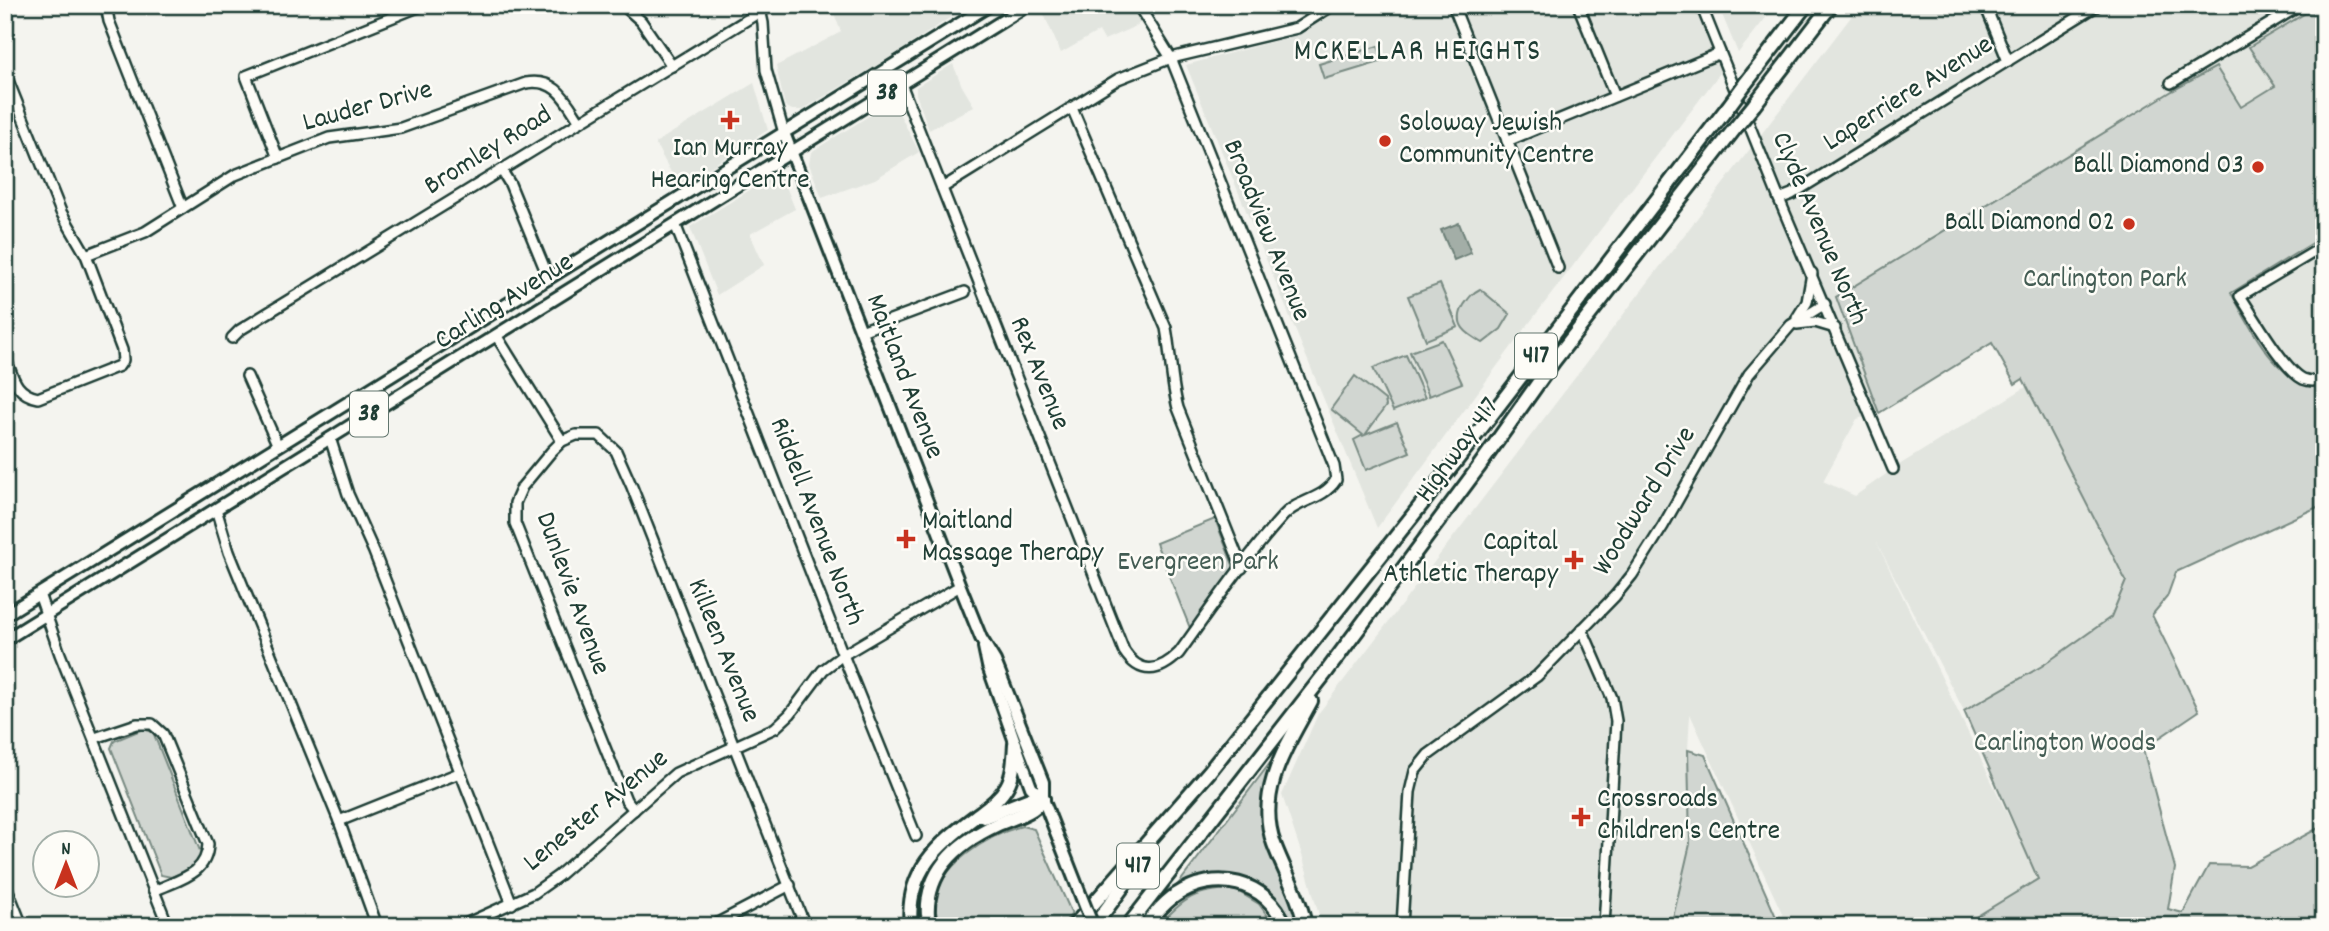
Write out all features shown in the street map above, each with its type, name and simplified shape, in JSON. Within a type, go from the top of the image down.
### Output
[{"type":"highway","name":"417","points":[[1094,926],[1181,807],[1455,461],[1805,5]]},
{"type":"highway","name":"Highway 417","points":[[1128,926],[1327,671],[1553,362],[1831,5]]},
{"type":"highway","points":[[1305,926],[1302,910],[1273,843],[1268,823],[1268,803],[1271,782],[1283,754],[1327,671]]},
{"type":"highway","points":[[911,926],[911,897],[922,868],[930,855],[951,835],[996,801],[1007,788],[1013,772],[1015,744]]},
{"type":"highway","points":[[951,835],[993,813],[1032,798],[1043,799]]},
{"type":"highway","points":[[929,926],[927,895],[942,866],[967,842],[994,826],[1036,808],[1043,799]]},
{"type":"highway","points":[[1074,926],[1181,807]]},
{"type":"highway","points":[[1144,926],[1173,896],[1197,883],[1222,879],[1242,883],[1259,892],[1275,907],[1285,926]]},
{"type":"main road","name":"Carling Avenue","points":[[5,615],[990,5]]},
{"type":"main road","name":"Carling Avenue","points":[[5,640],[1028,5]]},
{"type":"main road","name":"Maitland Avenue","points":[[784,133],[981,638],[988,666],[1031,787],[1043,799]]},
{"type":"main road","name":"Maitland Avenue","points":[[981,638],[995,661],[1043,782],[1043,799],[1094,926]]},
{"type":"street","points":[[106,5],[109,21],[183,208]]},
{"type":"street","points":[[278,158],[246,76],[424,5]]},
{"type":"street","points":[[623,5],[641,21],[672,66]]},
{"type":"street","name":"Bromley Road","points":[[232,338],[240,330],[672,66],[759,9],[771,5]]},
{"type":"street","name":"Broadview Avenue","points":[[1138,5],[1171,58],[1334,466],[1336,480],[1330,488],[1316,499],[1285,513],[1242,568]]},
{"type":"street","points":[[942,188],[1118,79],[1171,58],[1297,28],[1334,5]]},
{"type":"street","points":[[1454,5],[1558,268]]},
{"type":"street","points":[[1578,5],[1615,96]]},
{"type":"street","name":"Clyde Avenue North","points":[[1701,5],[1779,199],[1893,469]]},
{"type":"street","points":[[1985,5],[2008,61]]},
{"type":"street","name":"Laperriere Avenue","points":[[1779,199],[1792,194],[2008,61],[2087,8],[2098,5]]},
{"type":"street","points":[[2171,83],[2301,5]]},
{"type":"street","points":[[759,9],[772,100],[784,133]]},
{"type":"street","points":[[1507,141],[1720,53]]},
{"type":"street","points":[[5,73],[61,212],[86,255],[122,349],[123,360],[119,366],[38,398],[26,395],[18,387],[5,356]]},
{"type":"street","name":"Lauder Drive","points":[[86,255],[145,232],[235,175],[329,138],[401,128],[526,83],[540,81],[558,90],[580,121]]},
{"type":"street","name":"Rex Avenue","points":[[901,84],[1131,663],[1147,669],[1164,666],[1179,653],[1242,568]]},
{"type":"street","points":[[1072,108],[1166,328],[1173,390],[1178,408],[1242,568]]},
{"type":"street","points":[[502,171],[510,184],[549,279]]},
{"type":"street","name":"Riddell Avenue North","points":[[675,224],[916,836]]},
{"type":"street","points":[[2324,246],[2240,296],[2287,364],[2301,378],[2314,382],[2324,379]]},
{"type":"street","points":[[1791,325],[1807,302],[1812,273]]},
{"type":"street","points":[[860,331],[965,292]]},
{"type":"street","name":"Woodward Drive","points":[[1402,926],[1410,792],[1415,771],[1428,755],[1537,676],[1615,596],[1632,575],[1663,526],[1749,374],[1791,325],[1825,304]]},
{"type":"street","points":[[1791,325],[1815,322],[1835,328]]},
{"type":"street","points":[[496,335],[562,441]]},
{"type":"street","points":[[247,376],[278,446]]},
{"type":"street","name":"Killeen Avenue","points":[[562,441],[576,435],[599,435],[616,451],[805,926]]},
{"type":"street","points":[[330,438],[348,494],[374,552],[512,904]]},
{"type":"street","name":"Dunlevie Avenue","points":[[562,441],[522,487],[515,503],[515,523],[626,800],[634,810]]},
{"type":"street","points":[[216,509],[229,552],[338,821],[377,926]]},
{"type":"street","name":"Lenester Avenue","points":[[462,926],[534,893],[558,876],[676,773],[775,728],[790,714],[822,670],[960,586]]},
{"type":"street","points":[[39,594],[168,926]]},
{"type":"street","points":[[1582,629],[1612,698],[1616,721],[1604,926]]},
{"type":"street","points":[[95,738],[137,724],[152,724],[163,734],[208,844],[208,859],[197,872],[154,891]]},
{"type":"street","points":[[338,821],[459,773]]},
{"type":"street","points":[[5,883],[22,926]]},
{"type":"street","points":[[712,926],[790,885]]},
{"type":"shaded area","points":[[831,5],[969,5],[900,51],[802,110],[792,110],[785,106],[776,66],[841,32]]},
{"type":"shaded area","points":[[1050,5],[1163,5],[1136,26],[1104,40],[1099,31],[1061,53],[1042,10]]},
{"type":"shaded area","points":[[1295,5],[1694,5],[1723,69],[1377,528],[1186,65],[1293,36],[1304,28]]},
{"type":"shaded area","points":[[1718,5],[1776,5],[1738,53]]},
{"type":"shaded area","points":[[1860,5],[2317,5],[2249,47],[2275,86],[2241,107],[2216,67],[2172,91],[1836,297],[1879,413],[1857,419],[1823,481],[1855,496],[1899,465],[2026,387],[2041,410],[2126,581],[2111,617],[2042,666],[1964,711],[1876,541],[2040,882],[1960,926],[1788,926],[1690,714],[1690,844],[1669,926],[1322,926],[1282,795],[1318,714]]},
{"type":"shaded area","points":[[953,64],[974,106],[929,130],[916,87]]},
{"type":"shaded area","points":[[754,83],[768,130],[679,187],[655,143]]},
{"type":"shaded area","points":[[893,101],[919,152],[875,179],[822,198],[809,164],[811,152]]},
{"type":"shaded area","points":[[781,174],[795,209],[750,234],[764,265],[717,295],[690,227],[771,177]]},
{"type":"shaded area","points":[[1459,223],[1471,253],[1454,260],[1441,230]]},
{"type":"shaded area","points":[[2324,251],[2324,387],[2319,388],[2297,382],[2281,372],[2236,301]]},
{"type":"green space","name":"Carlington Park","points":[[2319,5],[2324,5],[2324,236],[2231,293],[2275,362],[2301,382],[2317,388],[2324,385],[2324,504],[2176,572],[2167,597],[2152,615],[2199,711],[2143,749],[2175,868],[2168,909],[2183,913],[2209,865],[2248,866],[2324,825],[2324,926],[1961,926],[2038,879],[1964,711],[2042,666],[2111,617],[2126,581],[2023,379],[2015,384],[1992,343],[1879,413],[1836,297],[2172,91],[2216,67],[2241,107],[2275,86],[2249,47]]},
{"type":"green space","points":[[1378,46],[1383,61],[1324,79],[1319,64]]},
{"type":"green space","points":[[1440,284],[1458,327],[1426,340],[1408,296]]},
{"type":"green space","points":[[1480,289],[1510,314],[1501,329],[1483,343],[1463,328],[1460,318],[1464,305]]},
{"type":"green space","points":[[1442,340],[1462,383],[1429,396],[1410,352]]},
{"type":"green space","points":[[1406,355],[1425,398],[1393,411],[1373,368]]},
{"type":"green space","points":[[1355,376],[1385,400],[1386,406],[1365,435],[1397,422],[1410,452],[1366,470],[1354,440],[1363,435],[1331,409]]},
{"type":"green space","name":"Evergreen Park","points":[[1215,519],[1233,571],[1190,628],[1156,543]]},
{"type":"green space","points":[[143,729],[153,732],[202,856],[197,867],[171,877],[161,875],[111,748],[114,741]]},
{"type":"green space","points":[[1688,750],[1705,755],[1780,926],[1671,926],[1690,844]]},
{"type":"green space","points":[[1270,763],[1262,797],[1266,835],[1299,916],[1300,926],[1289,926],[1271,896],[1246,879],[1211,875],[1176,887]]},
{"type":"green space","points":[[1015,808],[979,828],[946,852],[925,883],[921,903],[923,926],[915,926],[913,903],[928,865],[965,829]]},
{"type":"green space","points":[[1022,826],[1034,829],[1072,914],[1061,926],[939,926],[935,904],[945,877],[980,844]]},
{"type":"green space","points":[[1234,889],[1259,904],[1275,926],[1158,926],[1191,897],[1209,891]]},
{"type":"place","name":"Ian Murray Hearing Centre","points":[[730,120]]},
{"type":"place","name":"Soloway Jewish Community Centre","points":[[1385,141]]},
{"type":"place","name":"Ball Diamond 03","points":[[2258,167]]},
{"type":"place","name":"Ball Diamond 02","points":[[2129,224]]},
{"type":"place","name":"Maitland Massage Therapy","points":[[906,539]]},
{"type":"place","name":"Capital Athletic Therapy","points":[[1574,560]]},
{"type":"place","name":"Crossroads Children's Centre","points":[[1581,817]]},
{"type":"district","name":"MCKELLAR HEIGHTS","points":[[1418,53]]},
{"type":"park label","name":"Carlington Woods","points":[[2065,745]]}]
